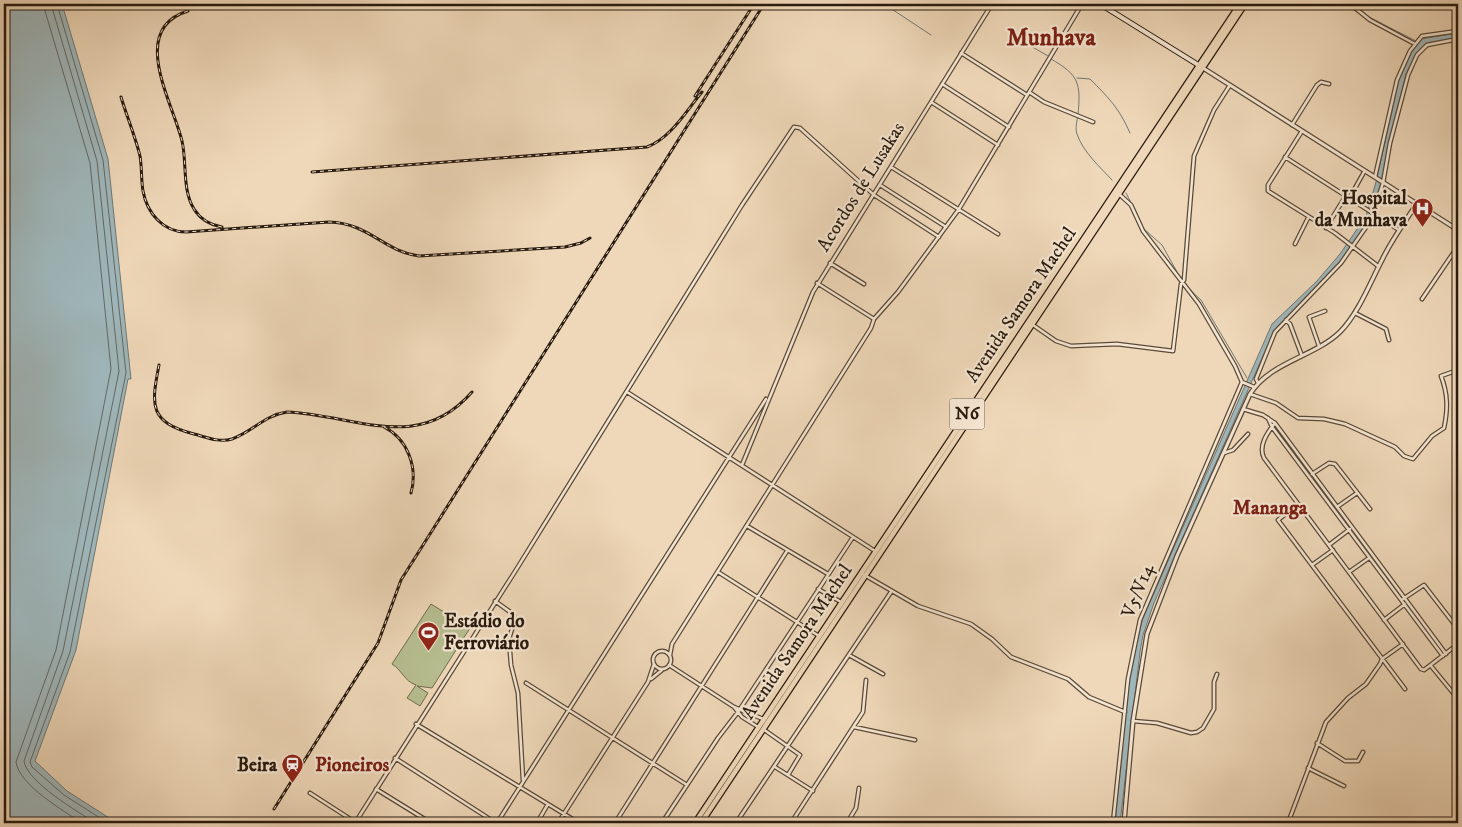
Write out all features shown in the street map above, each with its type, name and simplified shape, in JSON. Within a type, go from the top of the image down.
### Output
[{"type":"highway","name":"Avenida Samora Machel","points":[[695,823],[761,728],[1240,4]]},
{"type":"highway","name":"Avenida Samora Machel","points":[[761,728],[764,719],[841,602],[863,574],[875,551],[1245,4]]},
{"type":"highway","name":"Avenida Samora Machel","points":[[701,823],[752,741]]},
{"type":"main road","points":[[1102,4],[1203,68]]},
{"type":"street","name":"Acordos de Lusakas","points":[[770,394],[817,283],[874,195],[992,4]]},
{"type":"street","points":[[670,665],[672,644],[872,328],[874,319],[898,292],[959,210],[989,155],[998,145],[1082,4]]},
{"type":"street","points":[[1350,4],[1370,20],[1415,44]]},
{"type":"street","points":[[1374,178],[1397,80],[1404,61],[1422,36],[1458,31]]},
{"type":"street","points":[[1258,383],[1256,378],[1275,332],[1316,292],[1353,248],[1374,214],[1408,75],[1417,55],[1427,45],[1458,39]]},
{"type":"street","points":[[961,53],[1028,94],[1093,122]]},
{"type":"street","points":[[1203,68],[1458,230]]},
{"type":"street","points":[[1292,125],[1317,85],[1322,82],[1329,84]]},
{"type":"street","points":[[942,84],[1009,127]]},
{"type":"street","points":[[1030,322],[1056,341],[1071,346],[1109,344],[1173,351],[1183,282],[1194,156],[1214,110],[1230,85]]},
{"type":"street","points":[[931,102],[998,145]]},
{"type":"street","points":[[310,793],[356,823],[376,788],[627,392],[742,205],[794,127],[800,128],[874,195],[939,237]]},
{"type":"street","points":[[1302,132],[1268,185],[1268,191],[1326,228],[1379,266]]},
{"type":"street","points":[[1285,157],[1400,230]]},
{"type":"street","points":[[891,167],[998,234]]},
{"type":"street","points":[[1326,228],[1364,172]]},
{"type":"street","points":[[880,185],[946,227]]},
{"type":"street","points":[[1118,194],[1123,195],[1131,205],[1137,222],[1199,304],[1236,366],[1242,382],[1254,387]]},
{"type":"street","points":[[1124,823],[1133,721],[1144,646],[1150,622],[1222,453],[1254,387],[1338,334],[1354,312],[1416,205]]},
{"type":"street","points":[[1296,244],[1308,218]]},
{"type":"street","points":[[1422,299],[1458,246]]},
{"type":"street","points":[[830,263],[864,284]]},
{"type":"street","points":[[817,283],[874,319]]},
{"type":"street","points":[[1319,346],[1309,317],[1325,311]]},
{"type":"street","points":[[1354,312],[1386,329],[1390,340]]},
{"type":"street","points":[[1286,320],[1290,324],[1302,356]]},
{"type":"street","points":[[1250,394],[1276,403],[1298,418],[1324,419],[1351,426],[1395,447],[1404,456],[1413,459],[1432,436],[1444,428],[1448,403],[1445,385],[1441,376],[1458,370]]},
{"type":"street","name":"V5/V14","points":[[1113,823],[1133,647],[1140,620],[1242,382]]},
{"type":"street","points":[[627,392],[875,551]]},
{"type":"street","points":[[395,758],[497,823],[728,457],[770,394]]},
{"type":"street","points":[[742,465],[770,394]]},
{"type":"street","points":[[1243,409],[1268,418],[1275,423],[1350,529],[1444,655]]},
{"type":"street","points":[[1268,418],[1272,427],[1335,508]]},
{"type":"street","points":[[1275,423],[1263,442],[1262,454],[1421,669],[1424,670],[1458,645]]},
{"type":"street","points":[[1222,453],[1234,450],[1248,434]]},
{"type":"street","points":[[1312,474],[1329,463],[1335,464],[1370,510]]},
{"type":"street","points":[[1335,508],[1357,493]]},
{"type":"street","points":[[1298,504],[1278,520],[1405,689]]},
{"type":"street","points":[[747,526],[828,574]]},
{"type":"street","points":[[1329,545],[1350,529]]},
{"type":"street","points":[[1350,529],[1369,558],[1388,580]]},
{"type":"street","points":[[662,823],[741,708],[853,537]]},
{"type":"street","points":[[1312,565],[1333,550]]},
{"type":"street","points":[[615,823],[788,551]]},
{"type":"street","points":[[1349,572],[1369,558]]},
{"type":"street","points":[[718,572],[819,636]]},
{"type":"street","points":[[863,574],[891,592],[927,610],[971,624],[992,639],[1010,656],[1068,680],[1089,697],[1125,712]]},
{"type":"street","points":[[1403,600],[1424,585],[1458,629]]},
{"type":"street","points":[[818,589],[841,602]]},
{"type":"street","points":[[736,823],[891,592]]},
{"type":"street","points":[[495,601],[513,614],[515,619],[509,639],[511,665],[518,693],[523,782]]},
{"type":"street","points":[[1384,620],[1406,603]]},
{"type":"street","points":[[558,823],[648,682],[654,664],[654,656],[672,644]]},
{"type":"street","points":[[1288,823],[1317,743],[1328,719],[1348,698],[1366,684],[1382,659],[1403,644]]},
{"type":"street","points":[[662,650],[670,655]]},
{"type":"street","points":[[849,654],[883,674]]},
{"type":"street","points":[[654,664],[663,669]]},
{"type":"street","points":[[670,665],[734,707],[738,712],[800,755],[788,775]]},
{"type":"street","points":[[648,682],[670,665]]},
{"type":"street","points":[[1431,665],[1458,699]]},
{"type":"street","points":[[1133,721],[1157,723],[1191,733],[1197,732],[1203,728],[1214,709],[1214,682],[1217,674]]},
{"type":"street","points":[[791,823],[854,727],[863,710],[866,680]]},
{"type":"street","points":[[526,683],[687,784]]},
{"type":"street","points":[[734,707],[741,708],[764,719]]},
{"type":"street","points":[[416,724],[579,823]]},
{"type":"street","points":[[854,727],[915,740]]},
{"type":"street","points":[[1317,743],[1345,761],[1358,761],[1363,752]]},
{"type":"street","points":[[775,767],[813,791]]},
{"type":"street","points":[[1308,768],[1344,786]]},
{"type":"street","points":[[376,788],[431,823]]},
{"type":"street","points":[[847,823],[856,808],[859,788]]},
{"type":"street","points":[[537,823],[548,804]]},
{"type":"green space","name":"Estádio do Ferroviário","points":[[431,604],[470,628],[432,688],[417,686],[428,693],[420,706],[407,698],[416,685],[409,681],[392,664]]},
{"type":"water","points":[[4,4],[62,4],[108,159],[131,379],[128,379],[76,650],[35,761],[67,791],[117,823],[4,823]]},
{"type":"water","points":[[1458,33],[1458,38],[1428,43],[1416,54],[1406,74],[1382,179],[1370,219],[1351,249],[1315,291],[1274,331],[1154,603],[1143,635],[1120,823],[1115,823],[1127,693],[1136,643],[1143,618],[1272,324],[1316,282],[1340,254],[1366,216],[1376,182],[1399,79],[1411,52],[1421,39]]},
{"type":"waterway","points":[[884,4],[931,35]]},
{"type":"waterway","points":[[1355,4],[1367,16],[1418,42]]},
{"type":"waterway","points":[[1010,34],[1048,56]]},
{"type":"waterway","points":[[1051,59],[1073,75],[1079,95],[1077,134],[1088,153],[1112,180]]},
{"type":"waterway","points":[[1077,78],[1090,79],[1103,92],[1118,110],[1130,133]]},
{"type":"waterway","points":[[1126,193],[1137,214]]},
{"type":"waterway","points":[[1144,229],[1162,245],[1181,279]]},
{"type":"waterway","points":[[1186,286],[1201,300],[1247,378]]},
{"type":"railway","points":[[198,8],[211,4]]},
{"type":"railway","points":[[695,96],[754,4]]},
{"type":"railway","points":[[274,809],[378,643],[401,580],[764,4]]},
{"type":"railway","points":[[188,11],[170,20],[160,34],[157,50],[159,68],[182,141],[186,185],[190,201],[196,213],[203,219],[222,227]]},
{"type":"railway","points":[[312,172],[647,147],[656,143],[671,131],[702,92]]},
{"type":"railway","points":[[121,97],[140,156],[145,199],[152,214],[170,229],[186,232],[329,222],[355,227],[395,249],[419,256],[565,247],[581,243],[590,238]]},
{"type":"railway","points":[[159,365],[155,402],[161,418],[179,429],[217,440],[232,439],[265,420],[287,412],[385,426],[408,426],[430,422],[451,411],[472,392]]},
{"type":"railway","points":[[384,427],[399,439],[409,455],[413,474],[411,493]]},
{"type":"place","name":"Hospital da Munhava","points":[[1423,228]]},
{"type":"place","name":"Estádio do Ferroviário","points":[[428,651]]},
{"type":"place","name":"Beira","points":[[293,784]]},
{"type":"district","name":"Munhava","points":[[1051,38]]},
{"type":"district","name":"Mananga","points":[[1270,508]]},
{"type":"district","name":"Pioneiros","points":[[352,765]]}]
